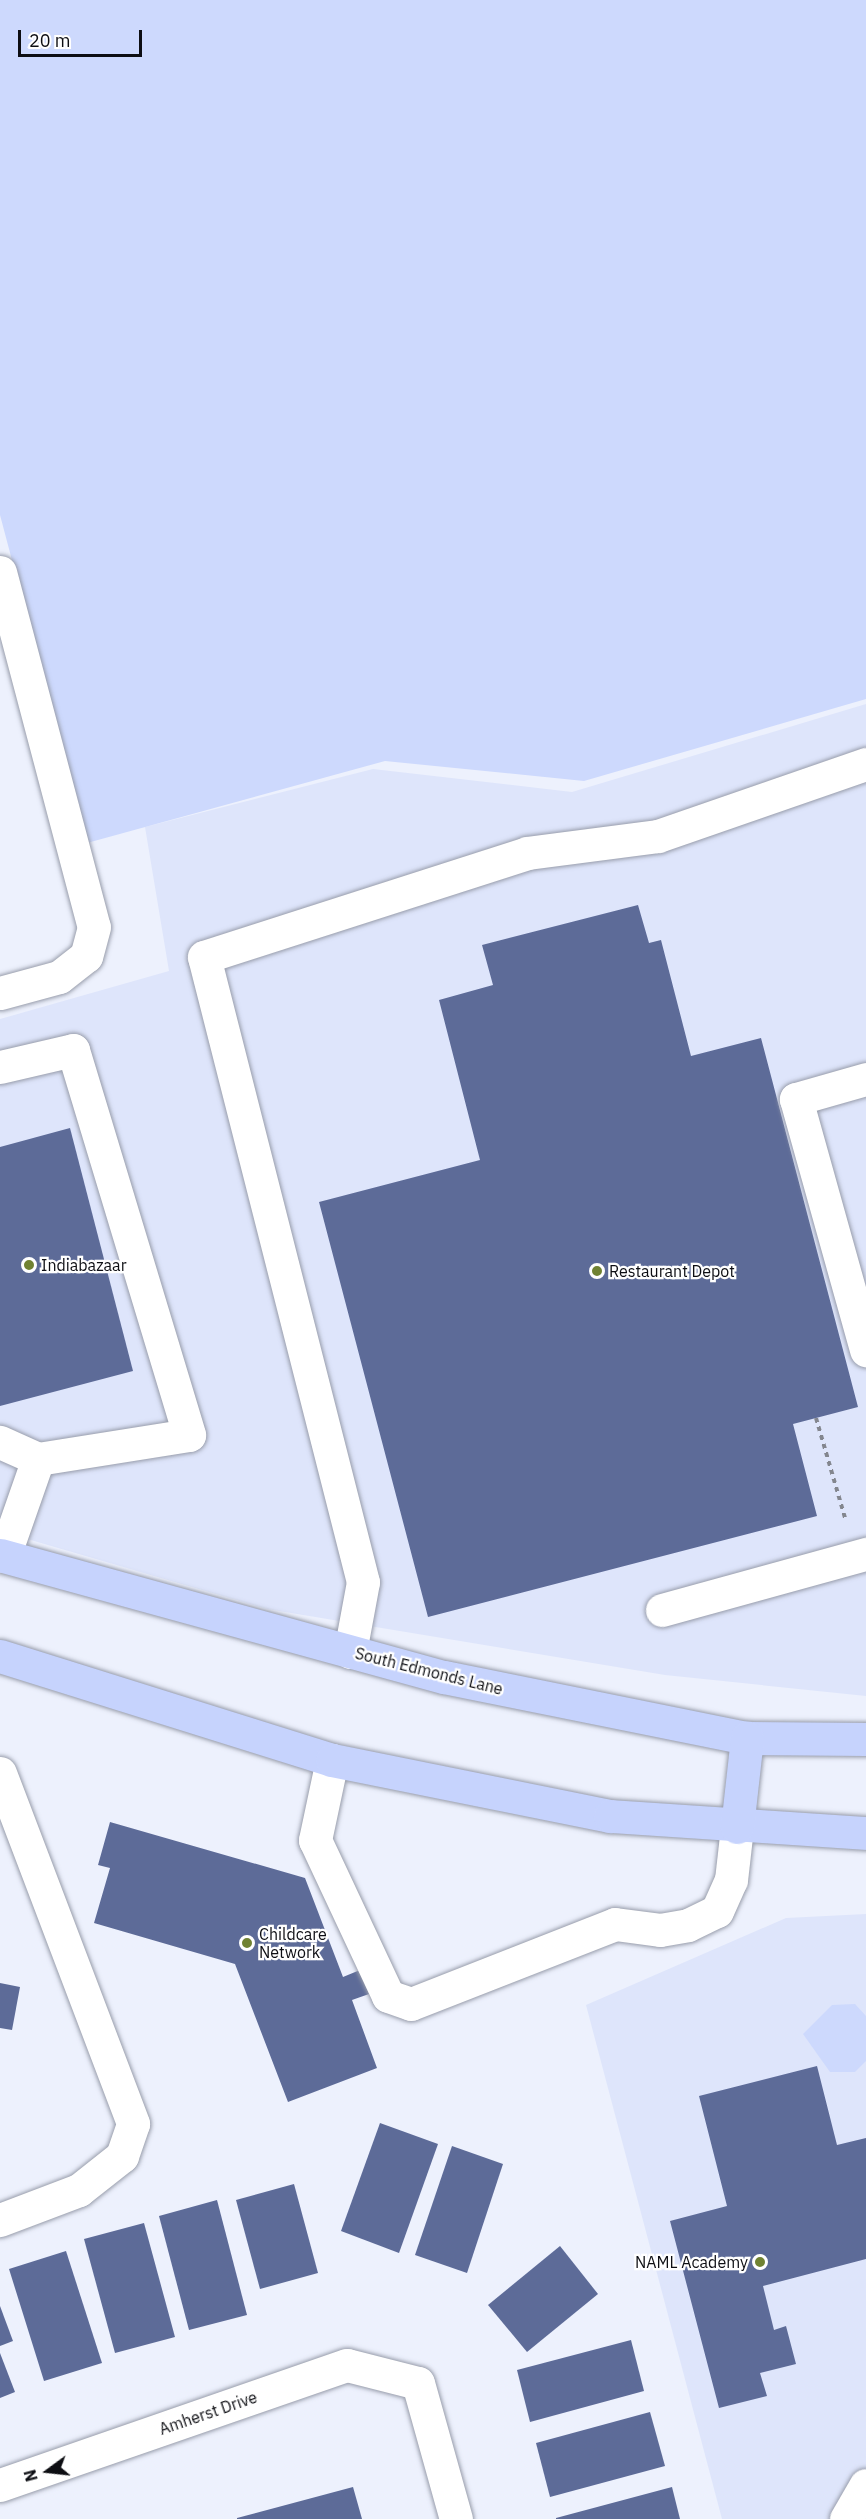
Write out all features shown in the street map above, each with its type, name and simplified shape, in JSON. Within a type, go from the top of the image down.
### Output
[{"type":"main road","name":"South Edmonds Lane","points":[[1,1560],[444,1677],[747,1738],[866,1739]]},
{"type":"main road","points":[[0,1656],[332,1760],[610,1816],[737,1827],[866,1833]]},
{"type":"main road","points":[[737,1827],[747,1738]]},
{"type":"street","points":[[0,572],[94,927],[86,956],[59,977],[0,993]]},
{"type":"street","points":[[350,1652],[363,1582],[204,957],[527,853],[658,836],[866,764]]},
{"type":"street","points":[[0,1067],[74,1050],[189,1435],[38,1459],[0,1442]]},
{"type":"street","points":[[866,1079],[796,1099],[866,1350]]},
{"type":"street","points":[[1,1560],[38,1459]]},
{"type":"street","points":[[662,1610],[861,1555]]},
{"type":"street","points":[[332,1760],[315,1840],[388,1996],[411,2004],[615,1924],[660,1930],[687,1925],[717,1911],[731,1881],[737,1827]]},
{"type":"street","points":[[0,1773],[133,2124],[122,2156],[79,2190],[0,2220]]},
{"type":"street","name":"Amherst Drive","points":[[0,2485],[347,2365],[418,2383],[456,2519]]},
{"type":"street","points":[[846,2519],[866,2485]]},
{"type":"path","points":[[816,1418],[861,1555]]},
{"type":"shaded area","points":[[0,0],[866,0],[866,699],[584,781],[385,761],[87,843],[0,515]]},
{"type":"shaded area","points":[[866,704],[866,1696],[665,1675],[267,1609],[0,1531],[0,1019],[169,971],[145,827],[373,769],[572,792]]},
{"type":"shaded area","name":"NAML Academy","points":[[866,1914],[866,2519],[722,2519],[586,2005],[786,1918]]},
{"type":"shaded area","points":[[855,2004],[866,2016],[866,2061],[855,2072],[830,2072],[803,2034],[832,2005]]},
{"type":"building","points":[[638,905],[649,943],[661,940],[691,1056],[761,1038],[858,1407],[793,1424],[817,1516],[428,1617],[319,1202],[480,1160],[439,1000],[493,985],[482,945]]},
{"type":"building","points":[[70,1128],[133,1371],[0,1406],[0,1147]]},
{"type":"building","name":"Childcare Network","points":[[110,1822],[305,1878],[343,1977],[360,1970],[369,1994],[352,2000],[377,2068],[288,2102],[235,1964],[94,1923],[110,1868],[98,1865]]},
{"type":"building","points":[[0,1983],[20,1987],[12,2030],[0,2028]]},
{"type":"building","points":[[817,2066],[837,2145],[866,2138],[866,2259],[763,2286],[774,2330],[786,2326],[796,2364],[760,2373],[767,2396],[719,2408],[670,2221],[727,2206],[699,2096]]},
{"type":"building","points":[[380,2123],[438,2144],[399,2253],[341,2231]]},
{"type":"building","points":[[452,2146],[503,2164],[467,2273],[415,2255]]},
{"type":"building","points":[[294,2184],[318,2273],[260,2289],[236,2200]]},
{"type":"building","points":[[217,2200],[247,2315],[189,2330],[159,2216]]},
{"type":"building","points":[[144,2223],[175,2337],[115,2353],[84,2239]]},
{"type":"building","points":[[560,2246],[598,2294],[527,2352],[488,2305]]},
{"type":"building","points":[[66,2251],[102,2363],[44,2381],[9,2269]]},
{"type":"building","points":[[0,2306],[13,2341],[0,2346]]},
{"type":"building","points":[[631,2340],[644,2391],[530,2422],[517,2370]]},
{"type":"building","points":[[0,2353],[15,2392],[0,2398]]},
{"type":"building","points":[[650,2412],[665,2466],[550,2497],[536,2443]]},
{"type":"building","points":[[353,2487],[362,2519],[237,2519],[237,2518]]},
{"type":"building","points":[[672,2487],[680,2519],[556,2519],[556,2518]]},
{"type":"place","name":"Indiabazaar","points":[[29,1265]]},
{"type":"place","name":"Restaurant Depot","points":[[597,1271]]},
{"type":"place","name":"Childcare Network","points":[[247,1943]]},
{"type":"place","name":"NAML Academy","points":[[760,2262]]}]
